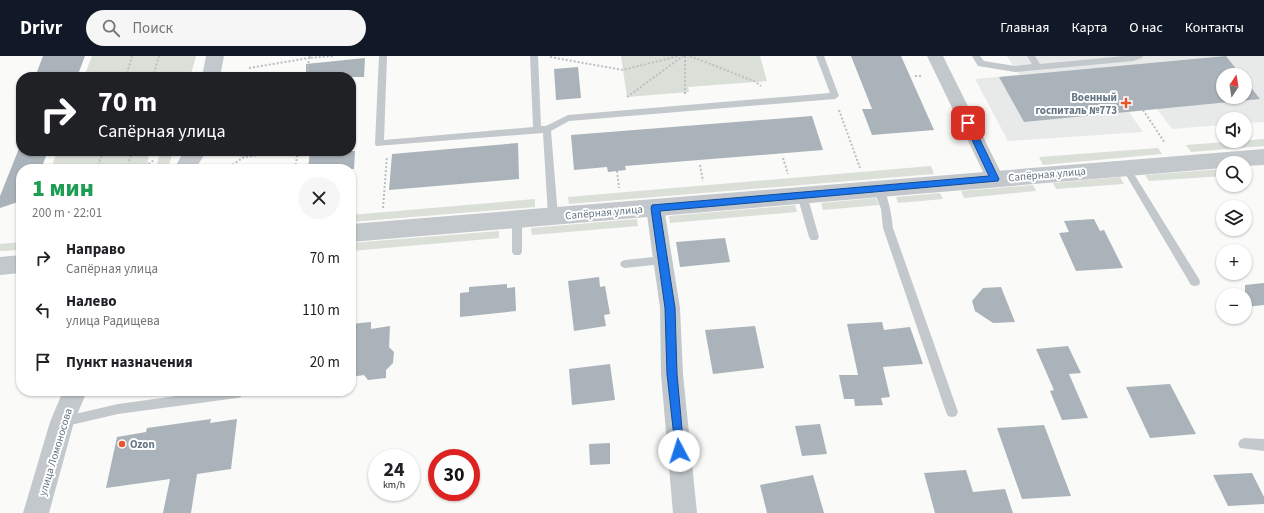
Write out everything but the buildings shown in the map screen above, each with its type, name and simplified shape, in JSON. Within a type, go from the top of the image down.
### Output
[{"type":"street","points":[[212,72],[216,56]]},
{"type":"street","points":[[935,56],[995,179]]},
{"type":"street","name":"Сапёрная улица","points":[[356,233],[1264,157]]},
{"type":"street","points":[[655,208],[670,308],[672,374],[685,513]]},
{"type":"street","points":[[0,266],[16,264]]},
{"type":"street","name":"улица Ломоносова","points":[[36,513],[62,422],[73,396]]},
{"type":"lane","points":[[383,56],[378,144],[547,129],[568,118],[835,96],[820,56]]},
{"type":"lane","points":[[534,56],[537,130]]},
{"type":"lane","points":[[976,56],[981,64],[1015,69],[1133,58],[1139,56]]},
{"type":"lane","points":[[1031,56],[1038,67]]},
{"type":"lane","points":[[547,129],[553,216]]},
{"type":"lane","points":[[1126,168],[1195,282]]},
{"type":"lane","points":[[878,188],[886,209],[888,228],[952,412]]},
{"type":"lane","points":[[802,195],[814,237]]},
{"type":"lane","points":[[516,219],[517,252]]},
{"type":"lane","points":[[625,264],[663,260]]},
{"type":"lane","points":[[62,422],[118,409],[215,396]]},
{"type":"lane","points":[[1244,444],[1264,446]]},
{"type":"path","points":[[127,72],[132,56]]},
{"type":"path","points":[[154,72],[159,56]]},
{"type":"path","points":[[249,68],[310,57],[333,56]]},
{"type":"path","points":[[546,56],[623,70],[678,56]]},
{"type":"path","points":[[684,56],[684,92],[688,108]]},
{"type":"path","points":[[612,114],[627,97],[684,56]]},
{"type":"path","points":[[690,56],[756,82],[776,101]]},
{"type":"path","points":[[308,72],[310,57]]},
{"type":"path","points":[[915,76],[922,76]]},
{"type":"path","points":[[835,96],[860,168]]},
{"type":"path","points":[[1143,110],[1165,143]]},
{"type":"path","points":[[382,208],[388,144]]},
{"type":"path","points":[[234,164],[244,157],[252,156]]},
{"type":"path","points":[[783,158],[788,174]]},
{"type":"path","points":[[149,164],[154,160]]},
{"type":"path","points":[[700,165],[703,181]]},
{"type":"path","points":[[617,171],[619,188]]},
{"type":"shaded area","points":[[92,56],[196,56],[191,72],[86,72]]},
{"type":"shaded area","points":[[621,56],[760,56],[767,81],[688,87],[689,92],[627,97]]},
{"type":"shaded area","name":"Военный госпиталь №773","points":[[1007,56],[1264,56],[1264,122],[1252,123],[1252,112],[1216,112],[1216,126],[1172,129],[1157,109],[1129,112],[1143,132],[1008,141],[975,79],[1019,75]]},
{"type":"shaded area","points":[[1264,139],[1264,146],[1252,147],[1252,140]]},
{"type":"shaded area","points":[[1216,143],[1216,148],[1240,148],[1191,152],[1186,145]]},
{"type":"shaded area","points":[[1158,148],[1162,154],[1043,165],[1039,157]]},
{"type":"shaded area","points":[[55,156],[149,156],[147,164],[53,164]]},
{"type":"shaded area","points":[[159,156],[172,156],[169,164],[157,164]]},
{"type":"shaded area","points":[[931,166],[934,174],[569,204],[568,197]]},
{"type":"shaded area","points":[[1216,170],[1216,176],[1149,181],[1145,175]]},
{"type":"shaded area","points":[[1120,177],[1124,184],[1056,189],[1053,183]]},
{"type":"shaded area","points":[[1033,185],[1036,191],[964,198],[961,191]]},
{"type":"shaded area","points":[[940,193],[943,199],[898,203],[896,197]]},
{"type":"shaded area","points":[[876,198],[879,205],[823,210],[821,203]]},
{"type":"shaded area","points":[[535,199],[535,207],[356,222],[356,215]]},
{"type":"shaded area","points":[[795,205],[797,212],[670,223],[669,216]]},
{"type":"shaded area","points":[[637,219],[638,226],[532,235],[531,228]]},
{"type":"shaded area","points":[[499,231],[499,238],[356,251],[356,243]]},
{"type":"shaded area","points":[[16,242],[16,250],[0,251],[0,244]]},
{"type":"place","name":"Военный госпиталь №773","points":[[1126,103]]},
{"type":"place","name":"Ozon","points":[[122,444]]},
{"type":"route","points":[[679,451],[672,374],[670,308],[655,208],[995,179],[968,123]]}]
